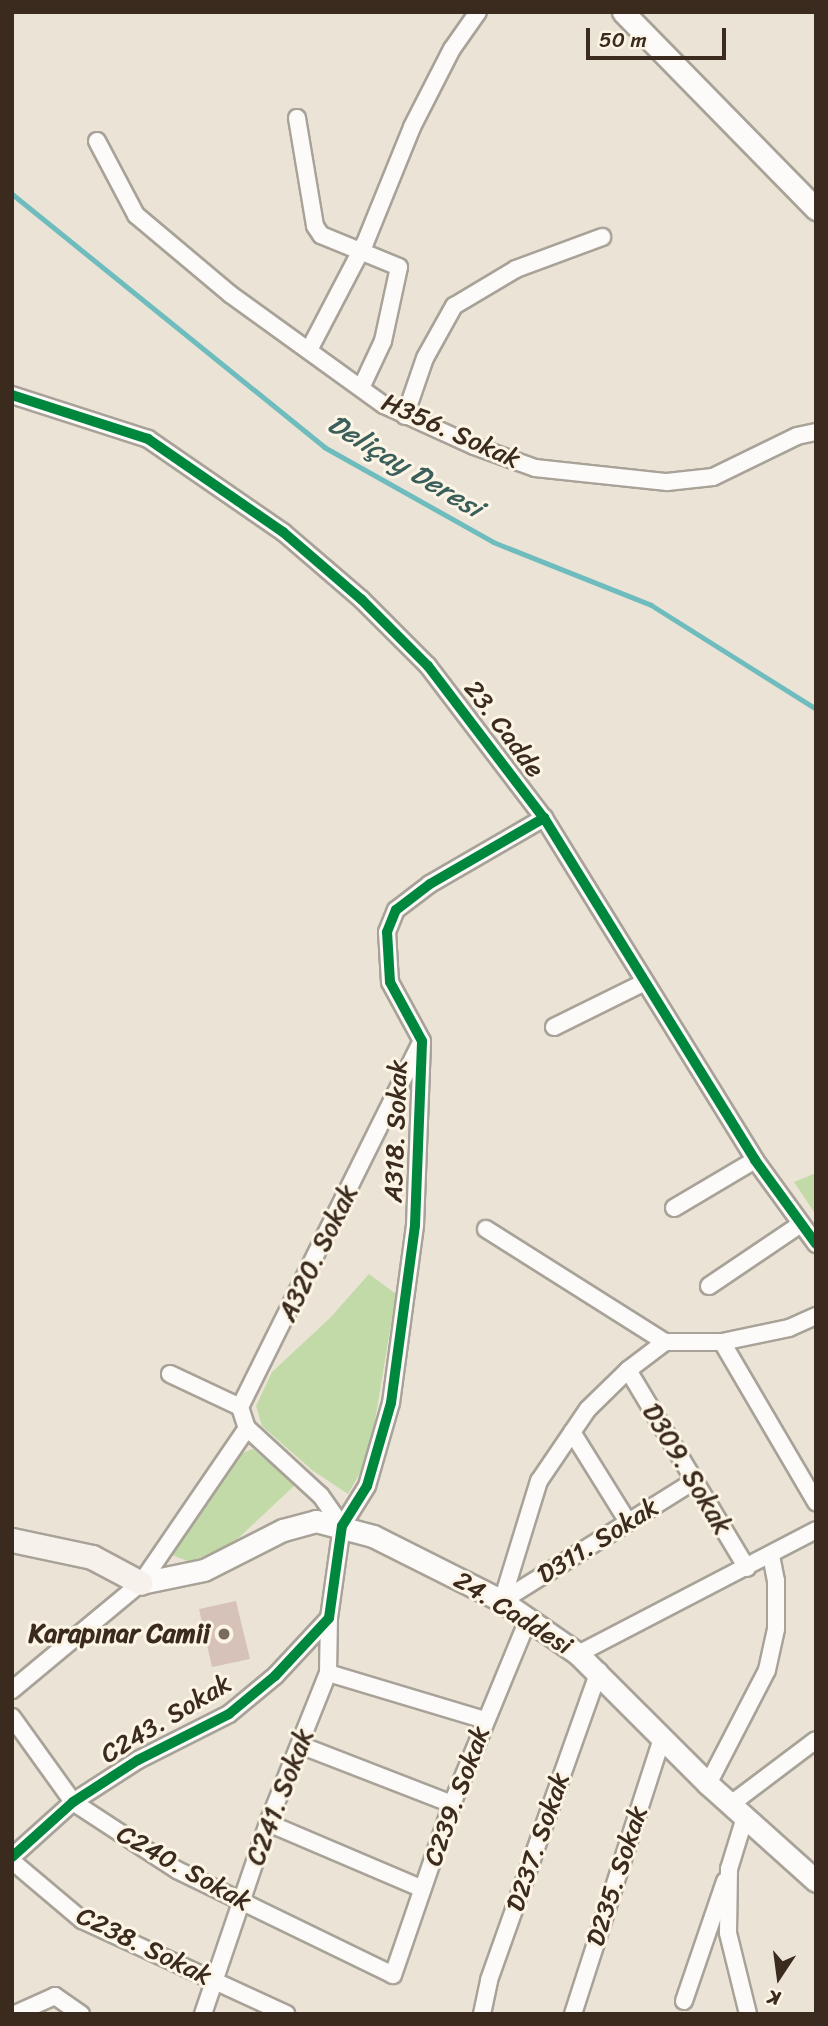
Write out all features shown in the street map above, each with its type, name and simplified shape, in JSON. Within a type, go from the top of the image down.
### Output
[{"type":"main road","points":[[12,1539],[92,1557],[141,1583]]},
{"type":"street","points":[[309,350],[359,253],[412,127],[452,49],[478,12]]},
{"type":"street","points":[[624,12],[816,209]]},
{"type":"street","points":[[297,118],[315,226],[333,243],[399,267],[383,341],[362,388]]},
{"type":"street","name":"H356. Sokak","points":[[97,141],[136,215],[230,293],[405,416],[535,468],[667,482],[713,477],[797,436],[816,432]]},
{"type":"street","points":[[405,416],[425,358],[454,306],[516,269],[602,237]]},
{"type":"street","name":"23. Cadde","points":[[12,395],[148,439],[283,532],[361,599],[428,666],[544,818],[755,1160],[816,1244]]},
{"type":"street","name":"A318. Sokak","points":[[342,1526],[367,1486],[391,1403],[415,1225],[422,1041],[390,982],[387,932],[396,910],[430,884],[544,818]]},
{"type":"street","points":[[554,1027],[643,982]]},
{"type":"street","name":"A320. Sokak","points":[[240,1407],[422,1041]]},
{"type":"street","points":[[674,1208],[755,1160]]},
{"type":"street","points":[[709,1286],[801,1224]]},
{"type":"street","points":[[486,1229],[665,1342],[722,1342],[789,1328],[816,1316]]},
{"type":"street","points":[[502,1601],[539,1480],[588,1409],[628,1370],[665,1342]]},
{"type":"street","points":[[722,1342],[816,1502]]},
{"type":"street","name":"D309. Sokak","points":[[628,1370],[747,1568]]},
{"type":"street","points":[[170,1374],[240,1407],[247,1428],[321,1496],[342,1526],[329,1618]]},
{"type":"street","points":[[12,1690],[141,1583],[247,1428]]},
{"type":"street","points":[[572,1432],[628,1522]]},
{"type":"street","name":"D311. Sokak","points":[[502,1601],[694,1481]]},
{"type":"street","name":"24. Caddesi","points":[[141,1583],[204,1570],[283,1530],[316,1521],[342,1526],[396,1546],[502,1601],[578,1654],[599,1671],[708,1784],[816,1881]]},
{"type":"street","points":[[578,1654],[816,1530]]},
{"type":"street","points":[[708,1784],[767,1670],[776,1629],[776,1581],[771,1555]]},
{"type":"street","name":"C241. Sokak","points":[[203,2014],[268,1822],[328,1672],[329,1618]]},
{"type":"street","name":"C243. Sokak","points":[[12,1859],[73,1802],[138,1760],[229,1714],[275,1676],[329,1618]]},
{"type":"street","name":"C239. Sokak","points":[[393,1975],[452,1804],[528,1620]]},
{"type":"street","name":"D237. Sokak","points":[[482,2014],[489,1980],[599,1671]]},
{"type":"street","points":[[328,1672],[485,1720]]},
{"type":"street","name":"C240. Sokak","points":[[12,1717],[73,1802],[177,1870],[393,1975]]},
{"type":"street","name":"D235. Sokak","points":[[573,2014],[662,1738]]},
{"type":"street","points":[[748,2014],[728,1933],[729,1869],[738,1811],[816,1740]]},
{"type":"street","points":[[300,1745],[452,1804]]},
{"type":"street","points":[[268,1822],[423,1889]]},
{"type":"street","name":"C238. Sokak","points":[[12,1859],[82,1920],[286,2014]]},
{"type":"street","points":[[684,2001],[729,1869]]},
{"type":"street","points":[[15,2014],[55,1996],[81,2014]]},
{"type":"green space","points":[[816,1173],[816,1215],[794,1182]]},
{"type":"green space","points":[[369,1274],[396,1294],[369,1457],[348,1494],[312,1470],[262,1426],[256,1406],[272,1372],[330,1318]]},
{"type":"green space","points":[[253,1449],[295,1485],[232,1544],[190,1562],[172,1555],[187,1527],[242,1453]]},
{"type":"building","name":"Karapınar Camii","points":[[236,1601],[250,1659],[212,1667],[199,1609]]},
{"type":"waterway","name":"Deliçay Deresi","points":[[12,194],[324,447],[493,542],[651,605],[816,709]]},
{"type":"cycle path","points":[[12,395],[148,439],[283,532],[361,599],[428,666],[544,818],[755,1160],[816,1244]]},
{"type":"cycle path","points":[[12,1857],[73,1802],[138,1760],[229,1714],[275,1676],[329,1618],[342,1526],[367,1486],[391,1403],[415,1225],[422,1041],[390,982],[387,932],[396,910],[430,884],[544,818]]},
{"type":"place","name":"Karapınar Camii","points":[[224,1634]]}]
